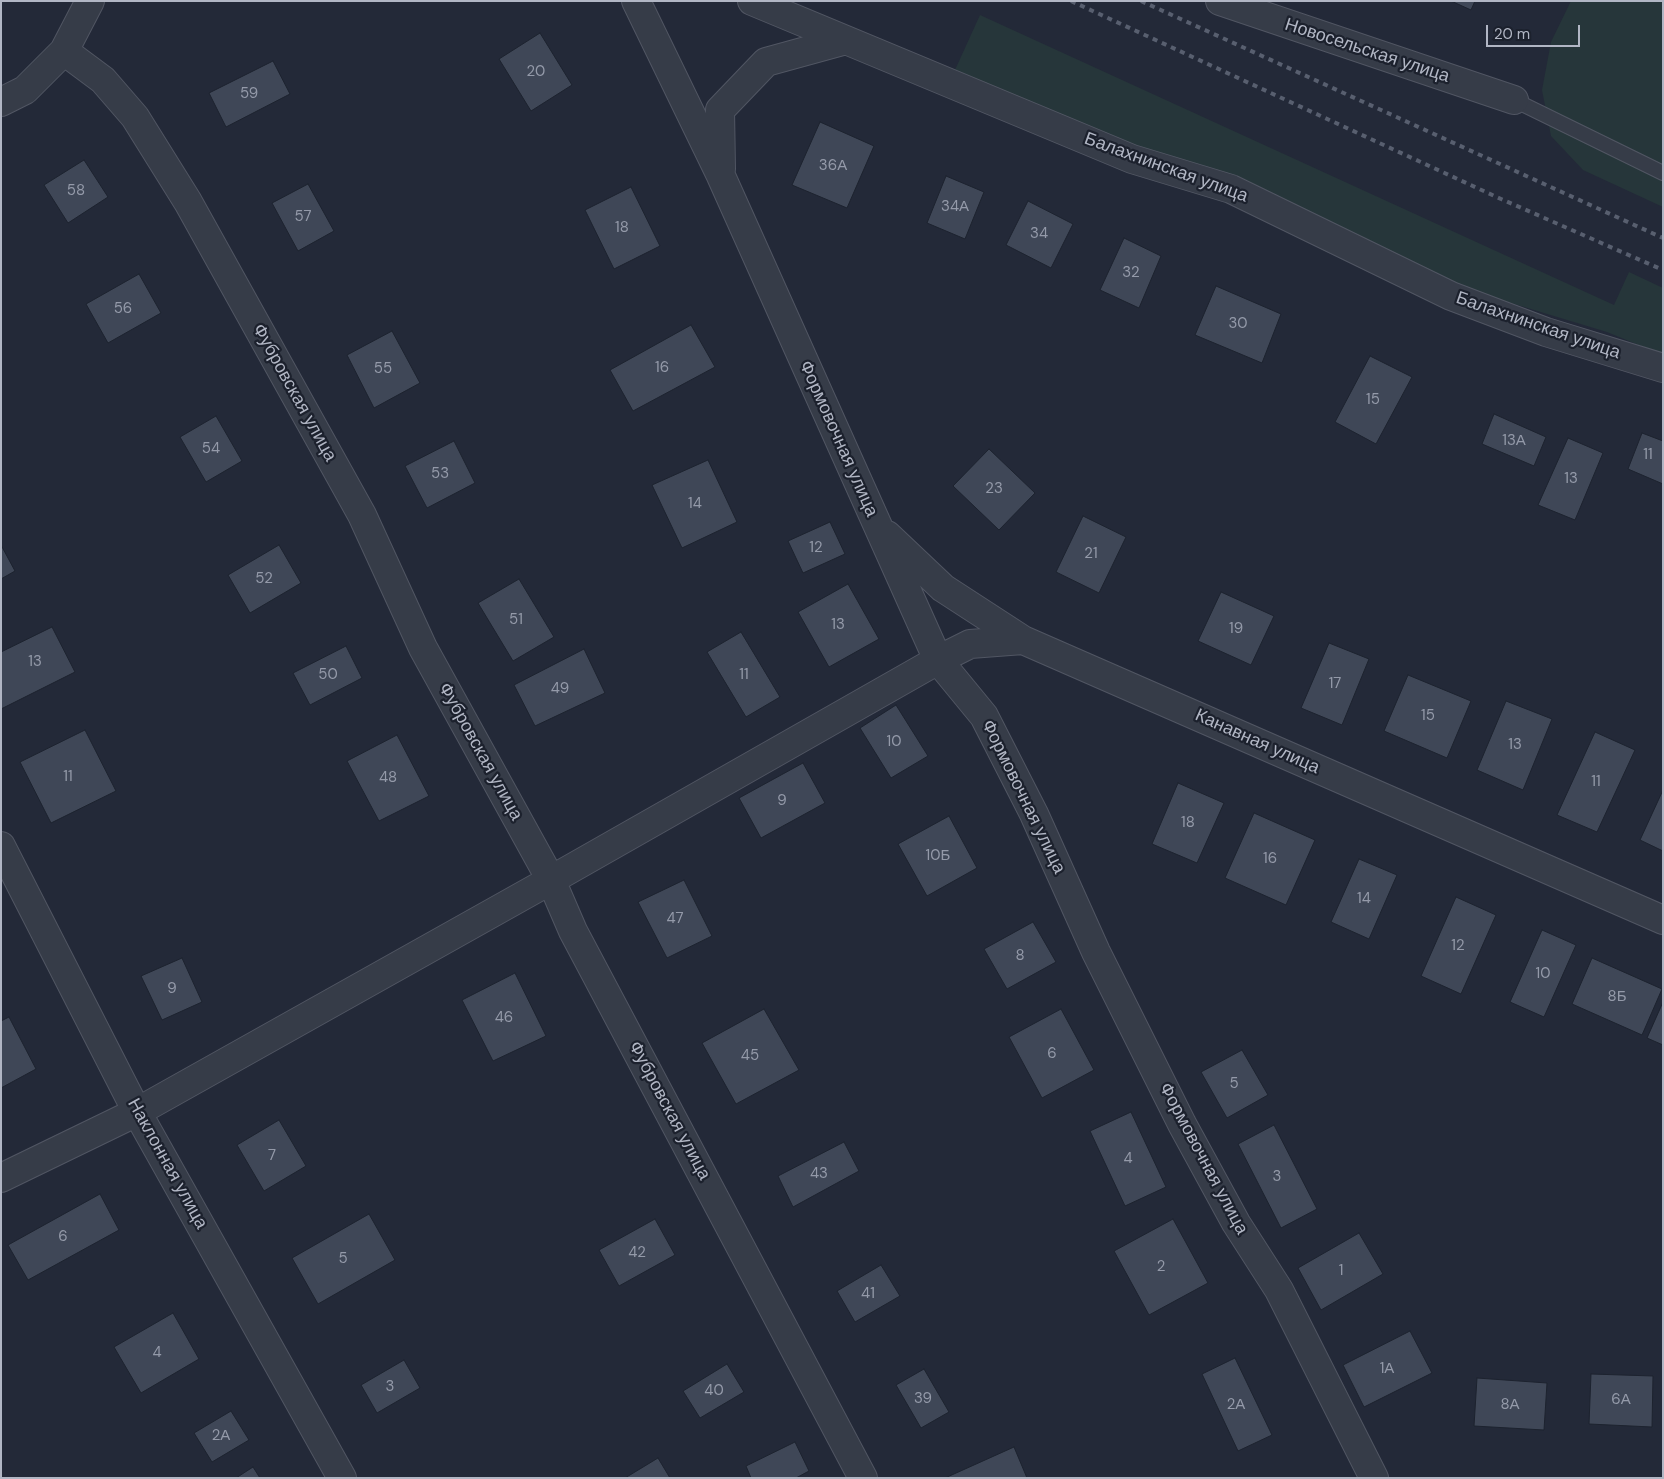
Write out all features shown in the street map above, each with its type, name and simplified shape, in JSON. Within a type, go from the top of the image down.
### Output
[{"type":"street","points":[[1,102],[25,90],[64,51],[90,1]]},
{"type":"street","name":"Формовочная улица","points":[[636,1],[721,176],[938,660],[984,716],[1034,814],[1096,952],[1182,1124],[1236,1223],[1279,1290],[1374,1478]]},
{"type":"street","name":"Балахнинская улица","points":[[752,1],[1132,159],[1231,189],[1451,296],[1546,332],[1663,368]]},
{"type":"street","name":"Новосельская улица","points":[[1220,1],[1514,100]]},
{"type":"street","points":[[721,176],[720,110],[766,62],[846,40]]},
{"type":"street","name":"Фубровская улица","points":[[64,51],[103,80],[135,117],[188,202],[362,515],[423,648],[551,880],[573,931],[863,1478]]},
{"type":"street","name":"Канавная улица","points":[[876,524],[943,588],[1024,640],[1663,920]]},
{"type":"street","points":[[1,1178],[137,1112],[938,660],[970,644],[1024,640]]},
{"type":"street","name":"Наклонная улица","points":[[1,846],[137,1112],[342,1478]]},
{"type":"lane","points":[[1514,100],[1663,173]]},
{"type":"shaded area","points":[[1571,1],[1663,1],[1663,207],[1583,170],[1551,136],[1542,90],[1551,42]]},
{"type":"shaded area","points":[[980,15],[1614,305],[1629,272],[1663,288],[1663,355],[1607,332],[1458,287],[1237,177],[1141,148],[955,70]]},
{"type":"building","points":[[1451,1],[1475,1],[1471,10]]},
{"type":"building","points":[[540,33],[572,85],[531,111],[499,59]]},
{"type":"building","points":[[273,61],[290,94],[226,127],[209,93]]},
{"type":"building","points":[[820,122],[874,146],[847,208],[792,185]]},
{"type":"building","points":[[84,160],[108,197],[68,223],[44,185]]},
{"type":"building","points":[[946,176],[984,192],[965,239],[927,223]]},
{"type":"building","points":[[308,184],[334,231],[298,251],[272,203]]},
{"type":"building","points":[[631,187],[660,246],[614,269],[585,210]]},
{"type":"building","points":[[1028,201],[1073,224],[1051,268],[1006,245]]},
{"type":"building","points":[[1124,238],[1161,256],[1139,308],[1100,290]]},
{"type":"building","points":[[139,274],[161,313],[108,343],[86,304]]},
{"type":"building","points":[[1216,286],[1281,314],[1262,363],[1195,335]]},
{"type":"building","points":[[691,325],[715,367],[633,411],[610,370]]},
{"type":"building","points":[[392,331],[420,383],[374,408],[347,355]]},
{"type":"building","points":[[1370,356],[1412,377],[1376,444],[1335,422]]},
{"type":"building","points":[[1494,414],[1546,437],[1534,466],[1482,444]]},
{"type":"building","points":[[216,416],[242,461],[206,482],[180,437]]},
{"type":"building","points":[[1642,433],[1663,441],[1663,484],[1628,469]]},
{"type":"building","points":[[1568,438],[1603,453],[1575,520],[1538,505]]},
{"type":"building","points":[[454,441],[475,483],[427,508],[405,466]]},
{"type":"building","points":[[989,449],[1035,493],[999,530],[953,486]]},
{"type":"building","points":[[708,460],[737,522],[682,548],[652,485]]},
{"type":"building","points":[[1083,516],[1126,537],[1099,593],[1056,572]]},
{"type":"building","points":[[830,522],[845,554],[803,573],[788,541]]},
{"type":"building","points":[[1,545],[15,571],[1,579]]},
{"type":"building","points":[[279,545],[301,583],[250,613],[228,575]]},
{"type":"building","points":[[519,579],[554,637],[513,661],[478,603]]},
{"type":"building","points":[[848,584],[879,639],[829,667],[798,612]]},
{"type":"building","points":[[1221,592],[1274,616],[1251,665],[1198,641]]},
{"type":"building","points":[[52,627],[75,672],[1,709],[1,652]]},
{"type":"building","points":[[741,632],[780,697],[746,717],[707,652]]},
{"type":"building","points":[[1329,643],[1369,659],[1342,725],[1301,708]]},
{"type":"building","points":[[346,646],[362,678],[310,705],[293,673]]},
{"type":"building","points":[[584,649],[605,693],[535,726],[514,685]]},
{"type":"building","points":[[1408,675],[1471,701],[1447,758],[1384,731]]},
{"type":"building","points":[[1506,701],[1552,719],[1523,790],[1477,770]]},
{"type":"building","points":[[896,705],[928,756],[891,778],[860,728]]},
{"type":"building","points":[[85,730],[116,791],[51,823],[20,762]]},
{"type":"building","points":[[1595,732],[1635,750],[1597,832],[1557,815]]},
{"type":"building","points":[[397,735],[429,796],[379,821],[347,761]]},
{"type":"building","points":[[803,763],[825,803],[761,838],[739,798]]},
{"type":"building","points":[[1178,783],[1224,803],[1197,863],[1152,844]]},
{"type":"building","points":[[1663,790],[1663,851],[1640,840]]},
{"type":"building","points":[[1254,813],[1315,840],[1286,905],[1225,878]]},
{"type":"building","points":[[949,816],[977,868],[927,896],[898,844]]},
{"type":"building","points":[[1359,859],[1397,875],[1369,939],[1331,922]]},
{"type":"building","points":[[684,880],[712,936],[667,958],[638,902]]},
{"type":"building","points":[[1456,897],[1496,915],[1461,994],[1421,976]]},
{"type":"building","points":[[1033,922],[1056,962],[1007,989],[984,949]]},
{"type":"building","points":[[1542,930],[1576,945],[1544,1017],[1510,1002]]},
{"type":"building","points":[[182,958],[202,1002],[162,1020],[141,976]]},
{"type":"building","points":[[1592,958],[1662,989],[1642,1035],[1572,1004]]},
{"type":"building","points":[[515,973],[546,1036],[493,1061],[462,1000]]},
{"type":"building","points":[[1663,1002],[1663,1045],[1647,1038]]},
{"type":"building","points":[[764,1009],[799,1070],[736,1104],[702,1043]]},
{"type":"building","points":[[1061,1009],[1094,1070],[1042,1098],[1009,1037]]},
{"type":"building","points":[[9,1017],[36,1069],[1,1088],[1,1021]]},
{"type":"building","points":[[1242,1050],[1268,1095],[1227,1118],[1201,1072]]},
{"type":"building","points":[[1131,1112],[1166,1187],[1125,1206],[1090,1131]]},
{"type":"building","points":[[279,1120],[306,1166],[264,1191],[237,1145]]},
{"type":"building","points":[[1274,1125],[1317,1209],[1281,1228],[1238,1144]]},
{"type":"building","points":[[844,1142],[859,1171],[793,1207],[778,1176]]},
{"type":"building","points":[[100,1194],[119,1230],[28,1280],[8,1245]]},
{"type":"building","points":[[369,1214],[395,1260],[318,1304],[292,1258]]},
{"type":"building","points":[[655,1219],[675,1255],[619,1286],[599,1250]]},
{"type":"building","points":[[1173,1219],[1208,1283],[1149,1315],[1114,1251]]},
{"type":"building","points":[[1359,1233],[1383,1274],[1321,1310],[1298,1268]]},
{"type":"building","points":[[881,1265],[900,1296],[855,1322],[837,1291]]},
{"type":"building","points":[[173,1313],[199,1359],[141,1393],[114,1347]]},
{"type":"building","points":[[1410,1331],[1432,1373],[1364,1407],[1343,1365]]},
{"type":"building","points":[[1235,1358],[1272,1435],[1238,1451],[1202,1374]]},
{"type":"building","points":[[404,1360],[420,1388],[377,1413],[361,1385]]},
{"type":"building","points":[[727,1364],[744,1392],[700,1418],[683,1391]]},
{"type":"building","points":[[924,1369],[949,1412],[921,1428],[896,1385]]},
{"type":"building","points":[[1591,1374],[1653,1376],[1652,1427],[1589,1424]]},
{"type":"building","points":[[1477,1378],[1547,1383],[1544,1430],[1474,1426]]},
{"type":"building","points":[[231,1411],[249,1440],[212,1462],[194,1433]]},
{"type":"building","points":[[795,1442],[809,1471],[796,1478],[751,1478],[746,1466]]},
{"type":"building","points":[[1014,1447],[1027,1478],[945,1478]]},
{"type":"building","points":[[658,1458],[670,1478],[625,1478]]},
{"type":"building","points":[[253,1467],[260,1478],[236,1478]]},
{"type":"railway","points":[[1071,1],[1501,199],[1663,270]]},
{"type":"railway","points":[[1141,1],[1663,238]]}]
